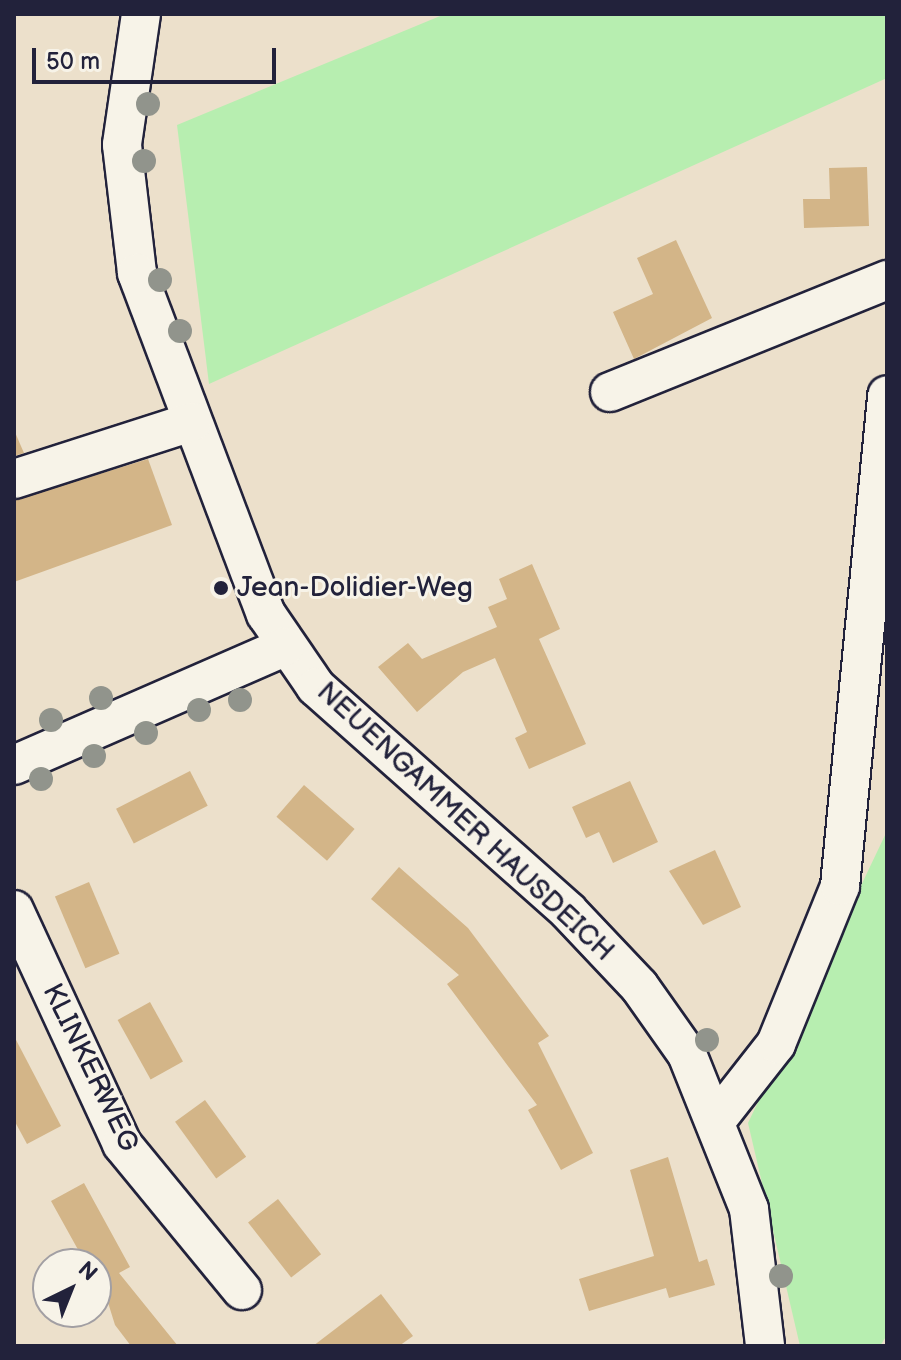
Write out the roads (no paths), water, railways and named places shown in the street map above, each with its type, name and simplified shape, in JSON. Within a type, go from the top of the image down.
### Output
[{"type":"street","name":"NEUENGAMMER HAUSDEICH","points":[[141,14],[122,145],[125,213],[137,273],[192,422],[284,647],[346,717],[568,911],[639,986],[687,1054],[718,1118],[749,1209],[765,1346]]},
{"type":"street","points":[[610,392],[887,280]]},
{"type":"street","points":[[718,1118],[776,1044],[840,886],[887,395]]},
{"type":"street","points":[[14,479],[192,422]]},
{"type":"street","points":[[14,765],[284,647]]},
{"type":"street","name":"KLINKERWEG","points":[[14,910],[122,1144],[242,1290]]},
{"type":"place","name":"Jean-Dolidier-Weg","points":[[221,588]]}]
